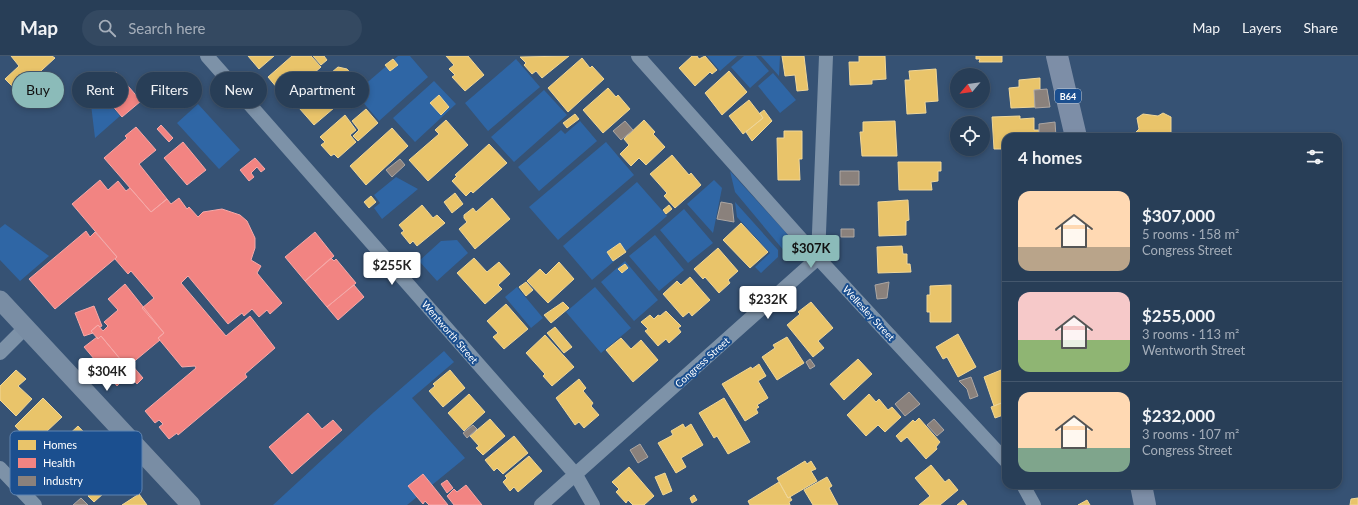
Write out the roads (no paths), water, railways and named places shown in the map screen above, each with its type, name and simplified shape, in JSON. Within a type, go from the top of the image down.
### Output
[{"type":"main road","name":"B64","points":[[1057,56],[1075,133]]},
{"type":"main road","points":[[1142,489],[1145,505]]},
{"type":"street","name":"Wentworth Street","points":[[207,56],[576,474],[593,505]]},
{"type":"street","name":"Wellesley Street","points":[[638,56],[818,258],[1002,457]]},
{"type":"street","points":[[818,258],[826,56]]},
{"type":"street","name":"Congress Street","points":[[541,505],[818,258]]},
{"type":"street","points":[[0,300],[122,431]]},
{"type":"street","points":[[0,353],[25,328]]},
{"type":"street","points":[[142,453],[191,505]]},
{"type":"street","points":[[0,468],[10,479]]},
{"type":"street","points":[[1025,489],[1034,505]]},
{"type":"street","points":[[26,495],[35,505]]}]
